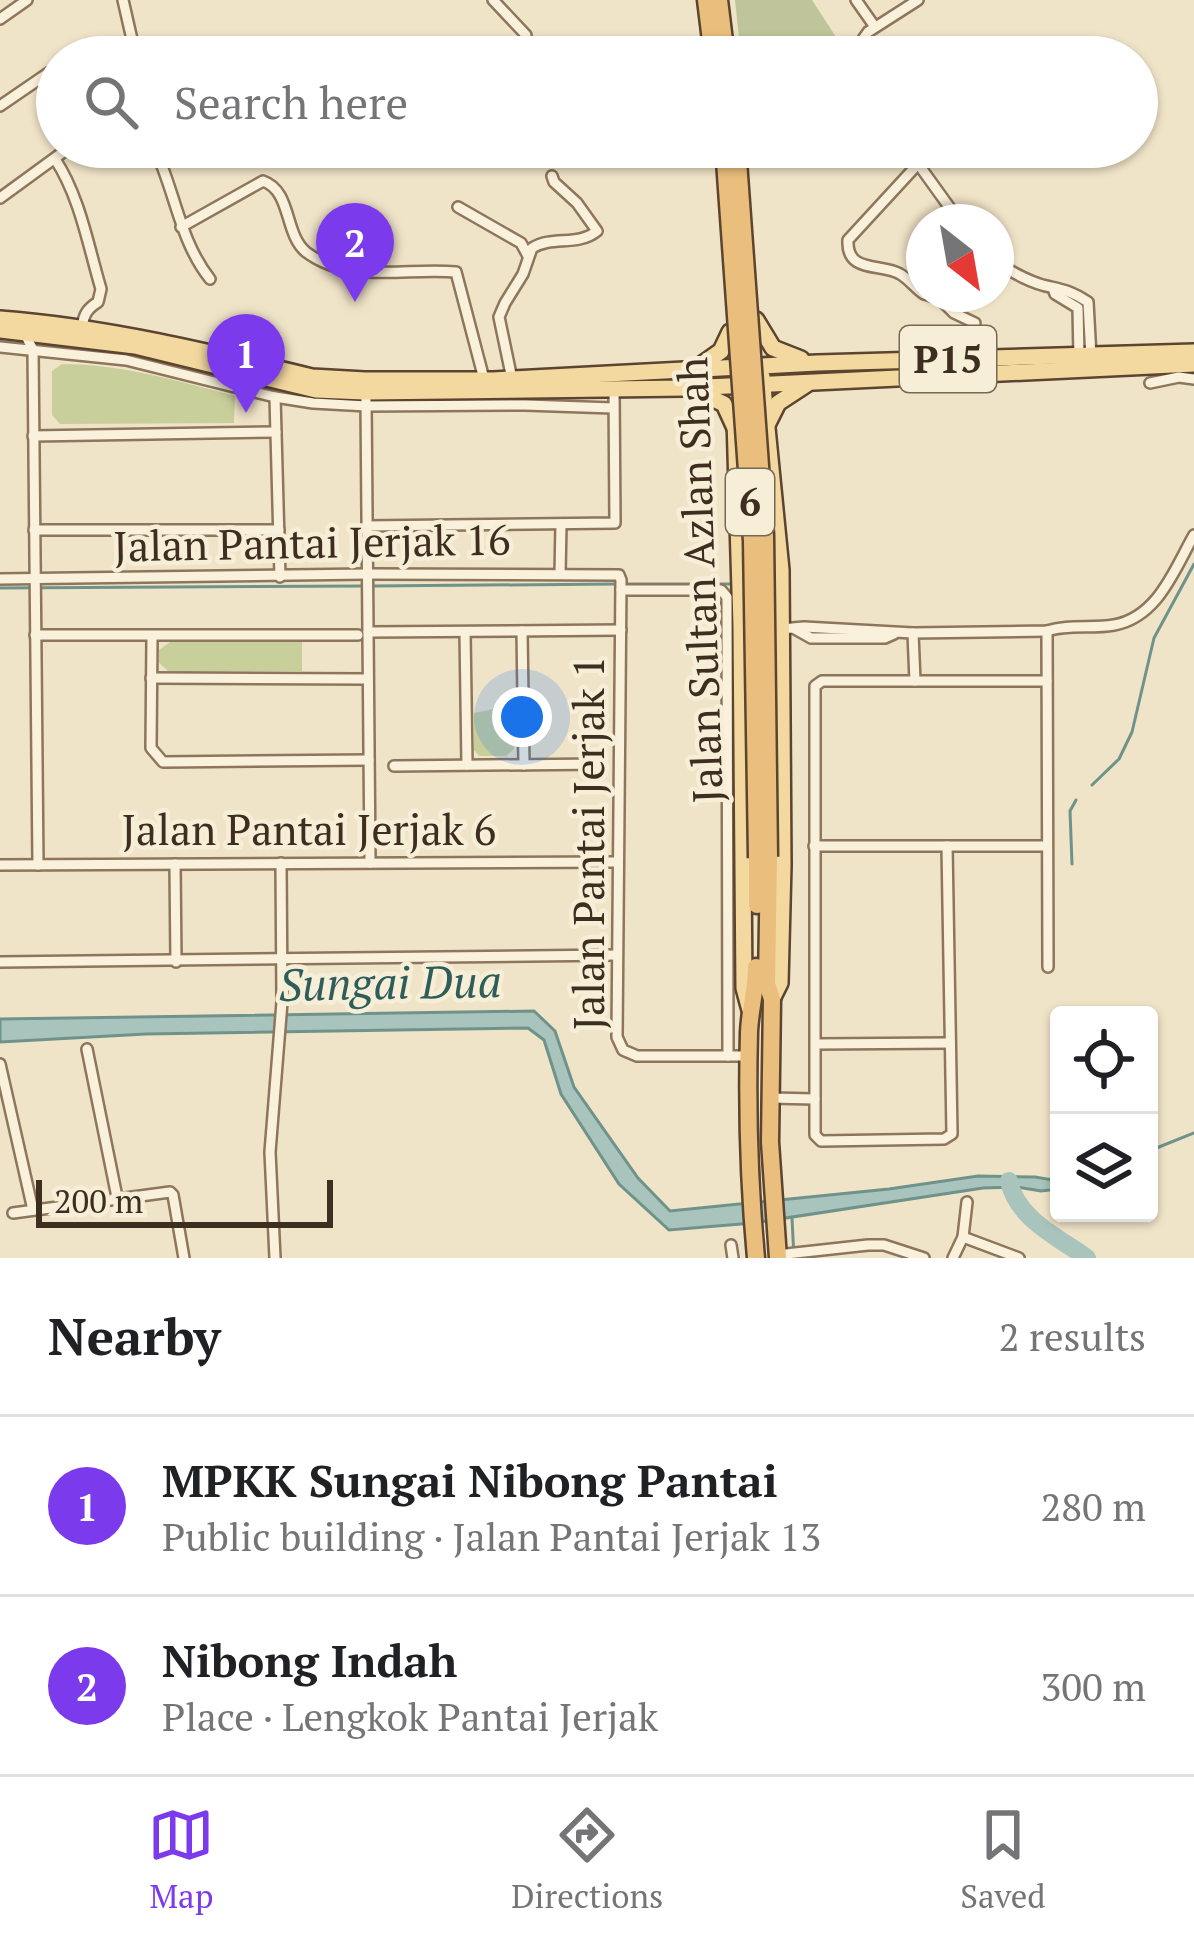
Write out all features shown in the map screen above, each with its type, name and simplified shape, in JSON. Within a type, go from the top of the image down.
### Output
[{"type":"highway","points":[[703,0],[708,36]]},
{"type":"highway","points":[[721,0],[726,36]]},
{"type":"highway","name":"Jalan Sultan Azlan Shah","points":[[722,168],[753,560],[767,984],[772,999],[772,1185],[775,1227],[786,1254]]},
{"type":"highway","name":"Jalan Sultan Azlan Shah","points":[[740,168],[765,536],[763,857],[748,1056],[756,1258]]},
{"type":"main road","name":"Jalan Sultan Azlan Shah","points":[[721,168],[736,430],[744,988],[750,1010]]},
{"type":"main road","name":"Jalan Sultan Azlan Shah","points":[[741,168],[788,629],[780,983],[772,999]]},
{"type":"main road","name":"P15","points":[[0,319],[171,343],[366,393]]},
{"type":"main road","points":[[756,320],[778,352],[818,363]]},
{"type":"main road","name":"P15","points":[[0,330],[135,346],[316,389],[366,393],[732,378],[818,363],[1194,364]]},
{"type":"main road","points":[[730,332],[714,358],[689,380],[724,404],[736,430]]},
{"type":"main road","name":"P15","points":[[762,376],[809,382],[1194,352]]},
{"type":"main road","name":"P15","points":[[512,385],[614,389],[689,380]]},
{"type":"main road","points":[[766,427],[778,403],[809,382]]},
{"type":"main road","points":[[738,524],[748,513],[762,510],[778,525]]},
{"type":"street","points":[[0,19],[27,0]]},
{"type":"street","points":[[493,0],[526,35]]},
{"type":"street","points":[[856,0],[875,28]]},
{"type":"street","points":[[866,36],[918,0]]},
{"type":"street","points":[[126,1],[132,36]]},
{"type":"street","points":[[0,106],[36,81]]},
{"type":"street","points":[[0,198],[42,168]]},
{"type":"street","points":[[61,168],[101,289],[82,327]]},
{"type":"street","points":[[163,168],[181,226],[210,279]]},
{"type":"street","points":[[906,279],[898,272],[866,268],[846,246],[914,168]]},
{"type":"street","points":[[921,168],[946,204]]},
{"type":"street","points":[[512,385],[500,317],[524,274],[532,248],[542,242],[588,238],[597,231],[552,176]]},
{"type":"street","points":[[181,226],[263,182],[276,188],[296,239],[312,256],[351,270],[456,272],[485,385]]},
{"type":"street","points":[[458,207],[521,243],[528,256]]},
{"type":"street","points":[[1014,273],[1053,288],[1078,308],[1085,362]]},
{"type":"street","points":[[953,312],[975,323]]},
{"type":"street","points":[[24,332],[33,350],[38,865]]},
{"type":"street","points":[[33,350],[45,334]]},
{"type":"street","points":[[0,347],[126,360],[275,397],[366,393],[614,408]]},
{"type":"street","points":[[1150,383],[1194,379]]},
{"type":"street","points":[[367,526],[615,523],[614,389]]},
{"type":"street","points":[[366,393],[368,580],[363,633],[370,863]]},
{"type":"street","points":[[275,397],[280,577]]},
{"type":"street","points":[[33,436],[276,432]]},
{"type":"street","points":[[560,574],[561,524]]},
{"type":"street","points":[[34,530],[279,530]]},
{"type":"street","points":[[788,629],[913,633],[1112,626],[1143,614],[1167,584],[1194,535]]},
{"type":"street","name":"Jalan Pantai Jerjak 16","points":[[0,579],[34,584],[615,574],[621,585],[721,590],[727,598],[728,1056]]},
{"type":"street","name":"Jalan Pantai Jerjak 1","points":[[621,585],[616,1037],[623,1050],[637,1056],[748,1056]]},
{"type":"street","points":[[35,635],[621,630]]},
{"type":"street","points":[[522,631],[524,765]]},
{"type":"street","points":[[1047,631],[1048,967]]},
{"type":"street","points":[[465,632],[467,765]]},
{"type":"street","points":[[913,633],[915,681]]},
{"type":"street","points":[[152,636],[152,748],[163,762],[369,760]]},
{"type":"street","points":[[152,678],[368,679]]},
{"type":"street","points":[[947,846],[951,1136],[821,1141],[815,1135],[814,686],[822,681],[1047,681]]},
{"type":"street","points":[[394,766],[600,764]]},
{"type":"street","points":[[814,846],[1047,846]]},
{"type":"street","name":"Jalan Pantai Jerjak 6","points":[[0,865],[618,862]]},
{"type":"street","points":[[275,1258],[270,1152],[282,1002],[281,863]]},
{"type":"street","points":[[175,864],[176,962]]},
{"type":"street","points":[[0,962],[617,955]]},
{"type":"street","points":[[816,1044],[950,1042]]},
{"type":"street","points":[[87,1049],[117,1197]]},
{"type":"street","points":[[0,1064],[32,1210]]},
{"type":"street","points":[[770,1099],[815,1099]]},
{"type":"street","points":[[13,1213],[171,1192],[184,1258]]},
{"type":"street","points":[[953,1258],[964,1237],[968,1202]]},
{"type":"street","points":[[964,1237],[1018,1258]]},
{"type":"street","points":[[731,1245],[733,1258]]},
{"type":"street","points":[[786,1254],[884,1245],[924,1258]]},
{"type":"green space","points":[[735,0],[812,0],[835,36],[739,36]]},
{"type":"green space","points":[[62,364],[128,370],[235,396],[234,423],[60,424],[52,415],[52,371]]},
{"type":"green space","points":[[170,642],[302,642],[302,671],[169,672],[159,663],[159,650]]},
{"type":"green space","points":[[514,705],[514,749],[506,756],[479,756],[474,750],[474,713]]},
{"type":"water","points":[[534,1011],[555,1031],[574,1087],[638,1178],[670,1211],[978,1176],[1050,1180],[1050,1190],[983,1188],[753,1223],[669,1230],[619,1184],[561,1094],[544,1040],[528,1028],[146,1034],[0,1042],[0,1019]]},
{"type":"waterway","points":[[1092,785],[1119,759],[1132,732],[1154,638],[1194,564]]},
{"type":"waterway","points":[[373,586],[616,584]]},
{"type":"waterway","points":[[625,584],[731,584]]},
{"type":"waterway","points":[[0,588],[364,586]]},
{"type":"waterway","points":[[1072,864],[1070,811],[1076,800]]},
{"type":"waterway","name":"Sungai Dua","points":[[1158,1147],[1194,1133]]},
{"type":"waterway","points":[[1009,1181],[1030,1217],[1087,1258]]},
{"type":"waterway","points":[[792,1218],[794,1258]]},
{"type":"place","name":"Nibong Indah","points":[[355,302]]},
{"type":"place","name":"MPKK Sungai Nibong Pantai","points":[[246,413]]}]
